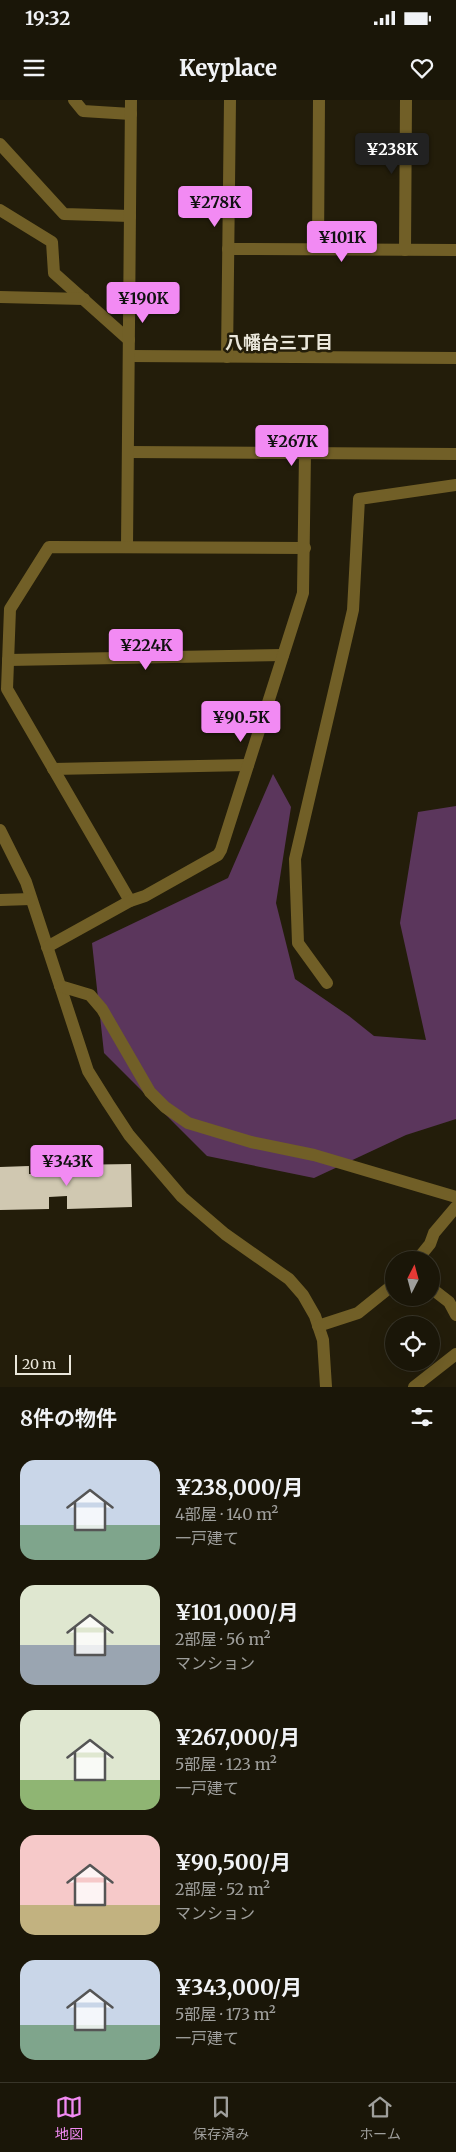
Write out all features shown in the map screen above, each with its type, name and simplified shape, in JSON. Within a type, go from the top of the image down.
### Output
[{"type":"street","points":[[74,100],[83,111],[131,114]]},
{"type":"street","points":[[128,547],[131,100]]},
{"type":"street","points":[[227,357],[230,100]]},
{"type":"street","points":[[318,249],[320,100]]},
{"type":"street","points":[[405,250],[406,100]]},
{"type":"street","points":[[0,144],[64,214],[130,216]]},
{"type":"street","points":[[0,210],[52,242],[54,273],[129,340]]},
{"type":"street","points":[[228,249],[456,250]]},
{"type":"street","points":[[0,297],[84,300]]},
{"type":"street","points":[[129,356],[456,358]]},
{"type":"street","points":[[128,452],[456,454]]},
{"type":"street","points":[[47,947],[130,900],[145,896],[218,855],[303,593],[305,453]]},
{"type":"street","points":[[327,983],[298,943],[295,860],[353,610],[359,499],[456,485]]},
{"type":"street","points":[[130,900],[7,689],[10,609],[49,547],[305,548]]},
{"type":"street","points":[[8,660],[283,655]]},
{"type":"street","points":[[54,769],[248,765]]},
{"type":"street","points":[[0,830],[26,882],[88,1071],[128,1135],[182,1197],[225,1234],[289,1279],[303,1295],[323,1340],[326,1387]]},
{"type":"street","points":[[0,900],[32,899]]},
{"type":"street","points":[[60,986],[90,995],[102,1009],[150,1092],[165,1107],[188,1123],[251,1142],[314,1155],[456,1197]]},
{"type":"street","points":[[424,1251],[430,1244],[434,1233],[456,1207]]},
{"type":"street","points":[[318,1326],[358,1314],[385,1292]]},
{"type":"street","points":[[440,1295],[449,1302],[456,1315]]},
{"type":"street","points":[[414,1387],[456,1354]]},
{"type":"shaded area","points":[[273,774],[291,807],[276,903],[295,979],[349,1016],[374,1036],[426,1040],[400,923],[418,812],[456,806],[456,1119],[406,1135],[314,1178],[207,1156],[104,1053],[92,943],[228,878]]},
{"type":"building","points":[[131,1164],[132,1207],[67,1209],[67,1196],[49,1197],[49,1209],[0,1210],[0,1167],[29,1166],[29,1174],[67,1173],[67,1165]]},
{"type":"district","name":"八幡台三丁目","points":[[279,342]]}]
